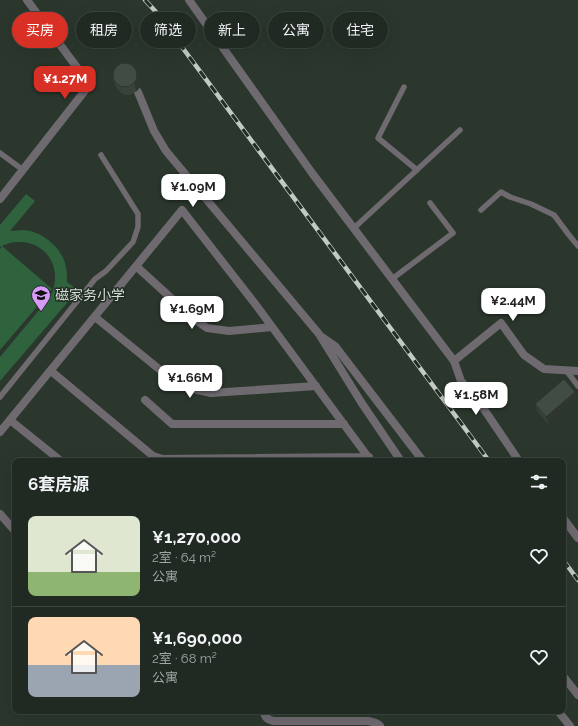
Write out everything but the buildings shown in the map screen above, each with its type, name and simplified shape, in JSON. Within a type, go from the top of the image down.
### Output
[{"type":"street","points":[[0,199],[87,88],[87,81],[27,0]]},
{"type":"street","points":[[189,0],[312,173],[454,361],[461,380],[477,399],[517,458]]},
{"type":"street","points":[[138,92],[154,131],[166,151],[319,334],[361,402],[399,458]]},
{"type":"street","points":[[0,432],[182,210],[272,327],[369,458]]},
{"type":"street","points":[[136,266],[192,318],[207,328],[229,331],[272,327]]},
{"type":"street","points":[[95,317],[174,382],[189,388],[211,393],[316,386]]},
{"type":"street","points":[[454,361],[501,323],[524,355],[544,369],[578,371]]},
{"type":"street","points":[[319,334],[335,346],[421,458]]},
{"type":"street","points":[[51,371],[153,456],[160,458]]},
{"type":"street","points":[[145,400],[172,424],[344,424]]},
{"type":"street","points":[[10,420],[57,458]]},
{"type":"street","points":[[0,514],[12,528]]},
{"type":"street","points":[[566,522],[578,538]]},
{"type":"street","points":[[566,680],[578,695]]},
{"type":"street","points":[[264,714],[265,717],[269,720],[274,721],[368,721],[374,722],[380,726]]},
{"type":"street","points":[[560,714],[570,726]]},
{"type":"lane","points":[[404,87],[378,138],[417,170]]},
{"type":"lane","points":[[354,228],[460,130]]},
{"type":"lane","points":[[0,153],[23,170]]},
{"type":"lane","points":[[0,397],[95,279],[106,271],[133,242],[138,227],[138,214],[101,155]]},
{"type":"lane","points":[[481,210],[501,192],[554,215],[578,246]]},
{"type":"lane","points":[[392,279],[453,233],[430,203]]},
{"type":"lane","points":[[566,370],[578,386]]},
{"type":"green space","points":[[26,194],[35,201],[10,231],[22,230],[36,233],[54,245],[65,263],[67,282],[78,290],[0,381],[0,357],[50,297],[54,287],[54,268],[45,252],[29,243],[13,242],[0,247],[0,225]]},
{"type":"green space","points":[[2,246],[52,289],[0,350],[0,249]]},
{"type":"railway","points":[[145,0],[156,12],[487,458]]},
{"type":"railway","points":[[566,564],[578,580]]},
{"type":"place","name":"磁家务小学","points":[[41,312]]}]
